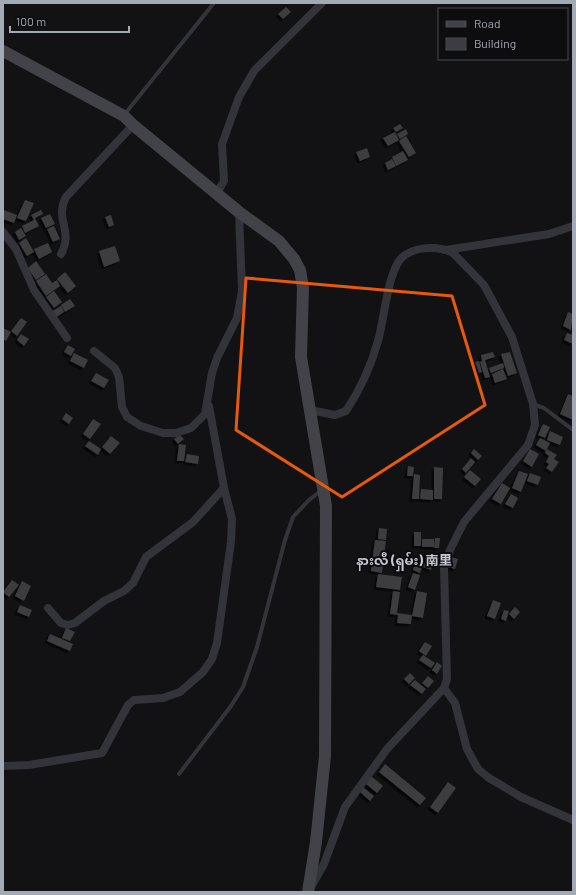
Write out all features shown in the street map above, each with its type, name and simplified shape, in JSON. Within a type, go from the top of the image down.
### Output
[{"type":"main road","points":[[3,51],[124,116],[239,212],[279,241],[294,259],[300,270],[303,288],[301,356],[312,431],[326,506],[325,756],[316,842],[308,891]]},
{"type":"street","points":[[217,193],[224,181],[222,144],[239,97],[254,71],[322,3]]},
{"type":"street","points":[[61,254],[66,244],[66,234],[60,212],[62,205],[66,198],[133,125]]},
{"type":"street","points":[[94,351],[115,368],[119,377],[122,407],[127,417],[141,426],[163,433],[176,433],[191,428],[205,414],[212,373],[217,358],[237,318],[242,291],[239,212]]},
{"type":"street","points":[[310,410],[335,415],[346,411],[355,398],[366,376],[378,341],[394,274],[399,261],[409,252],[415,250],[446,250],[549,234],[573,226]]},
{"type":"street","points":[[3,232],[16,249],[34,290],[67,338]]},
{"type":"street","points":[[308,891],[324,864],[345,807],[387,749],[444,688],[447,679],[444,568],[450,550],[464,522],[528,445],[535,425],[533,404],[512,337],[484,286],[453,254],[446,250]]},
{"type":"street","points":[[3,766],[29,765],[102,753],[124,712],[134,700],[163,698],[180,692],[203,672],[212,659],[217,643],[231,542],[232,519],[224,488],[208,402]]},
{"type":"street","points":[[48,608],[61,623],[68,625],[75,623],[104,601],[124,591],[133,582],[146,557],[193,522],[224,488]]},
{"type":"street","points":[[444,688],[456,702],[466,749],[478,769],[489,778],[521,798],[573,820]]},
{"type":"lane","points":[[124,116],[214,3]]},
{"type":"lane","points":[[533,404],[544,408],[573,430]]},
{"type":"lane","points":[[179,774],[231,706],[243,687],[257,647],[293,517],[309,500],[323,490]]},
{"type":"highlighted area","points":[[246,278],[452,296],[485,405],[342,497],[236,430]]},
{"type":"building","points":[[286,7],[291,12],[283,19],[278,14]]},
{"type":"building","points":[[400,124],[403,128],[396,132],[393,128]]},
{"type":"building","points":[[406,129],[408,134],[400,139],[397,134]]},
{"type":"building","points":[[395,132],[399,140],[388,146],[383,138]]},
{"type":"building","points":[[406,136],[416,153],[409,157],[399,141]]},
{"type":"building","points":[[367,148],[370,157],[360,161],[356,152]]},
{"type":"building","points":[[403,151],[408,160],[396,166],[392,157]]},
{"type":"building","points":[[392,159],[396,166],[388,170],[385,163]]},
{"type":"building","points":[[25,200],[34,203],[26,221],[17,218]]},
{"type":"building","points":[[4,210],[17,215],[14,223],[3,219]]},
{"type":"building","points":[[41,210],[43,214],[35,218],[39,226],[25,233],[22,226],[34,220],[31,215]]},
{"type":"building","points":[[50,214],[55,224],[46,228],[41,218]]},
{"type":"building","points":[[111,215],[114,225],[109,227],[105,217]]},
{"type":"building","points":[[54,226],[60,239],[53,242],[47,229]]},
{"type":"building","points":[[21,228],[26,236],[19,240],[15,232]]},
{"type":"building","points":[[26,238],[34,252],[27,256],[19,243]]},
{"type":"building","points":[[48,243],[52,252],[39,259],[34,249]]},
{"type":"building","points":[[115,246],[120,261],[104,267],[99,251]]},
{"type":"building","points":[[36,261],[45,274],[36,280],[28,268]]},
{"type":"building","points":[[65,272],[76,286],[68,293],[57,279]]},
{"type":"building","points":[[46,274],[52,283],[57,280],[60,286],[46,296],[36,281]]},
{"type":"building","points":[[54,291],[62,302],[54,308],[46,297]]},
{"type":"building","points":[[70,299],[75,306],[65,312],[61,305]]},
{"type":"building","points":[[61,306],[64,312],[55,318],[51,312]]},
{"type":"building","points":[[568,312],[573,314],[571,330],[563,326]]},
{"type":"building","points":[[21,318],[27,322],[17,336],[11,331]]},
{"type":"building","points":[[3,328],[11,332],[6,341],[3,339]]},
{"type":"building","points":[[567,333],[573,335],[573,344],[564,340]]},
{"type":"building","points":[[21,334],[29,339],[24,346],[17,340]]},
{"type":"building","points":[[68,345],[75,349],[71,356],[64,352]]},
{"type":"building","points":[[493,352],[495,357],[485,360],[490,377],[485,378],[480,362],[482,361],[481,355]]},
{"type":"building","points":[[510,352],[517,373],[508,376],[501,354]]},
{"type":"building","points":[[74,353],[88,360],[84,368],[70,361]]},
{"type":"building","points":[[479,361],[482,372],[479,373],[475,362]]},
{"type":"building","points":[[503,363],[504,368],[491,373],[489,368]]},
{"type":"building","points":[[503,369],[507,379],[495,383],[492,374]]},
{"type":"building","points":[[96,373],[109,380],[104,388],[91,381]]},
{"type":"building","points":[[568,394],[573,396],[573,420],[560,414]]},
{"type":"building","points":[[66,413],[73,418],[69,424],[62,419]]},
{"type":"building","points":[[93,419],[101,424],[90,439],[83,434]]},
{"type":"building","points":[[543,424],[550,427],[545,438],[538,435]]},
{"type":"building","points":[[550,431],[563,437],[560,445],[547,440]]},
{"type":"building","points":[[180,435],[184,439],[178,444],[174,439]]},
{"type":"building","points":[[111,436],[120,443],[110,454],[102,447]]},
{"type":"building","points":[[540,438],[550,443],[546,451],[536,445]]},
{"type":"building","points":[[89,441],[101,449],[98,455],[85,446]]},
{"type":"building","points":[[179,444],[186,445],[184,461],[177,461]]},
{"type":"building","points":[[474,449],[482,456],[478,460],[471,453]]},
{"type":"building","points":[[530,449],[539,454],[532,467],[523,461]]},
{"type":"building","points":[[547,449],[557,455],[554,459],[559,462],[552,472],[546,468],[549,464],[546,462],[549,456],[545,453]]},
{"type":"building","points":[[187,454],[199,456],[198,464],[185,462]]},
{"type":"building","points":[[471,458],[475,462],[466,473],[462,469]]},
{"type":"building","points":[[408,466],[414,467],[413,476],[407,476]]},
{"type":"building","points":[[434,467],[443,468],[442,499],[434,499]]},
{"type":"building","points":[[470,470],[481,479],[475,486],[464,477]]},
{"type":"building","points":[[519,471],[528,474],[521,492],[512,488]]},
{"type":"building","points":[[530,473],[541,477],[538,485],[527,481]]},
{"type":"building","points":[[414,474],[420,475],[419,499],[412,499]]},
{"type":"building","points":[[502,483],[510,488],[501,504],[492,499]]},
{"type":"building","points":[[421,489],[433,490],[433,500],[420,499]]},
{"type":"building","points":[[511,494],[518,498],[513,508],[505,504]]},
{"type":"building","points":[[379,528],[387,529],[386,540],[378,539]]},
{"type":"building","points":[[414,532],[421,532],[421,546],[414,546]]},
{"type":"building","points":[[435,538],[440,538],[439,548],[434,548]]},
{"type":"building","points":[[422,539],[434,539],[434,547],[422,547]]},
{"type":"building","points":[[375,540],[386,541],[382,573],[371,571]]},
{"type":"building","points":[[451,557],[458,559],[455,569],[448,567]]},
{"type":"building","points":[[416,560],[423,563],[420,573],[413,570]]},
{"type":"building","points":[[425,561],[433,563],[431,570],[423,567]]},
{"type":"building","points":[[413,573],[420,575],[415,590],[408,587]]},
{"type":"building","points":[[378,574],[402,577],[400,590],[376,587]]},
{"type":"building","points":[[12,580],[19,585],[9,597],[3,592]]},
{"type":"building","points":[[22,581],[31,586],[24,601],[15,596]]},
{"type":"building","points":[[393,591],[400,592],[397,613],[412,615],[411,624],[397,623],[398,615],[390,614]]},
{"type":"building","points":[[417,591],[427,593],[423,618],[412,616]]},
{"type":"building","points":[[493,600],[501,603],[495,619],[487,616]]},
{"type":"building","points":[[20,605],[32,610],[29,617],[17,612]]},
{"type":"building","points":[[515,607],[520,612],[514,619],[509,614]]},
{"type":"building","points":[[504,610],[509,611],[506,621],[501,619]]},
{"type":"building","points":[[66,628],[75,632],[70,641],[62,638]]},
{"type":"building","points":[[50,634],[73,644],[70,651],[47,641]]},
{"type":"building","points":[[425,642],[432,646],[426,656],[419,651]]},
{"type":"building","points":[[423,655],[435,663],[431,668],[419,660]]},
{"type":"building","points":[[437,662],[442,666],[437,674],[432,670]]},
{"type":"building","points":[[410,673],[415,678],[409,684],[404,679]]},
{"type":"building","points":[[428,676],[434,681],[428,688],[422,683]]},
{"type":"building","points":[[415,680],[426,689],[422,694],[410,685]]},
{"type":"building","points":[[385,764],[426,798],[420,805],[379,772]]},
{"type":"building","points":[[371,776],[383,786],[377,793],[365,783]]},
{"type":"building","points":[[448,782],[456,788],[438,813],[430,807]]},
{"type":"building","points":[[364,788],[374,796],[370,801],[360,792]]},
{"type":"district","name":"နားလီ (ရှမ်း) 南里","points":[[404,560]]}]
